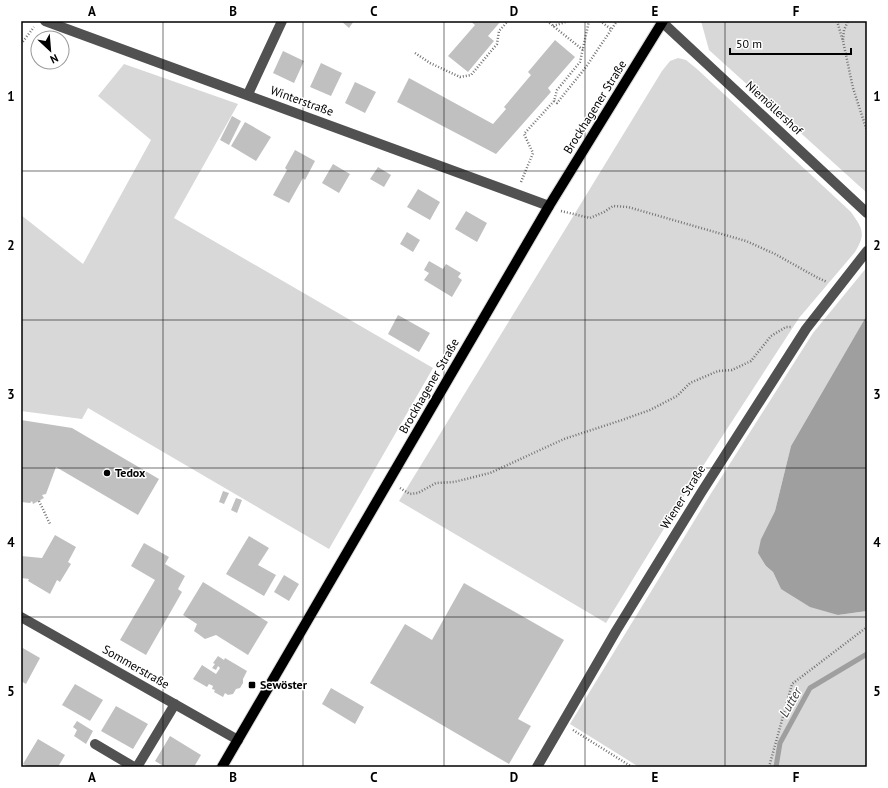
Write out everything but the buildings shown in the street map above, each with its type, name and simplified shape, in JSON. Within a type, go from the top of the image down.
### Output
[{"type":"main road","name":"Brockhagener Straße","points":[[222,767],[549,206],[663,22]]},
{"type":"street","name":"Winterstraße","points":[[45,21],[248,94],[549,206]]},
{"type":"street","points":[[248,94],[282,21]]},
{"type":"street","name":"Niemöllershof","points":[[663,22],[867,213]]},
{"type":"street","name":"Wiener Straße","points":[[538,767],[616,631],[696,499],[806,329],[867,251]]},
{"type":"street","name":"Sommerstraße","points":[[21,617],[238,740]]},
{"type":"street","points":[[96,744],[135,767],[175,704]]},
{"type":"path","points":[[21,44],[38,21]]},
{"type":"path","points":[[416,53],[430,63],[460,77],[471,75],[497,44],[499,31],[508,21]]},
{"type":"path","points":[[547,21],[583,50]]},
{"type":"path","points":[[553,26],[569,21]]},
{"type":"path","points":[[516,194],[533,153],[524,134],[554,101],[557,90],[580,62],[589,21]]},
{"type":"path","points":[[600,21],[611,29]]},
{"type":"path","points":[[554,101],[558,103],[586,67],[617,21]]},
{"type":"path","points":[[837,21],[853,88],[867,131]]},
{"type":"path","points":[[843,41],[844,30],[848,21]]},
{"type":"path","points":[[549,206],[567,213],[590,218],[613,206],[628,207],[746,241],[775,254],[818,278],[839,287]]},
{"type":"path","points":[[388,481],[410,494],[418,494],[436,484],[454,482],[490,473],[564,439],[650,410],[677,396],[690,383],[718,371],[732,370],[751,361],[771,336],[786,327],[806,329]]},
{"type":"path","points":[[39,501],[50,524]]},
{"type":"path","points":[[769,767],[792,684],[867,626]]},
{"type":"path","points":[[562,724],[632,767]]},
{"type":"shaded area","points":[[701,21],[867,21],[867,193],[709,50]]},
{"type":"shaded area","points":[[678,58],[686,60],[697,69],[851,212],[860,227],[862,236],[855,252],[799,318],[692,483],[606,623],[399,501],[662,71],[670,61]]},
{"type":"shaded area","points":[[124,64],[238,104],[174,218],[433,368],[329,549],[88,408],[82,419],[21,411],[21,215],[83,264],[151,140],[98,96]]},
{"type":"shaded area","points":[[867,267],[867,315],[791,446],[775,511],[761,539],[766,566],[773,572],[781,589],[838,615],[867,611],[867,767],[639,767],[570,724],[710,495],[813,333]]},
{"type":"shaded area","points":[[867,315],[867,611],[838,615],[810,607],[781,589],[773,572],[766,566],[758,553],[761,539],[775,511],[791,446]]},
{"type":"waterway","name":"Lutter","points":[[776,767],[780,743],[810,688],[867,654]]},
{"type":"place","name":"Tedox","points":[[107,473]]},
{"type":"place","name":"Sewöster","points":[[252,685]]}]
